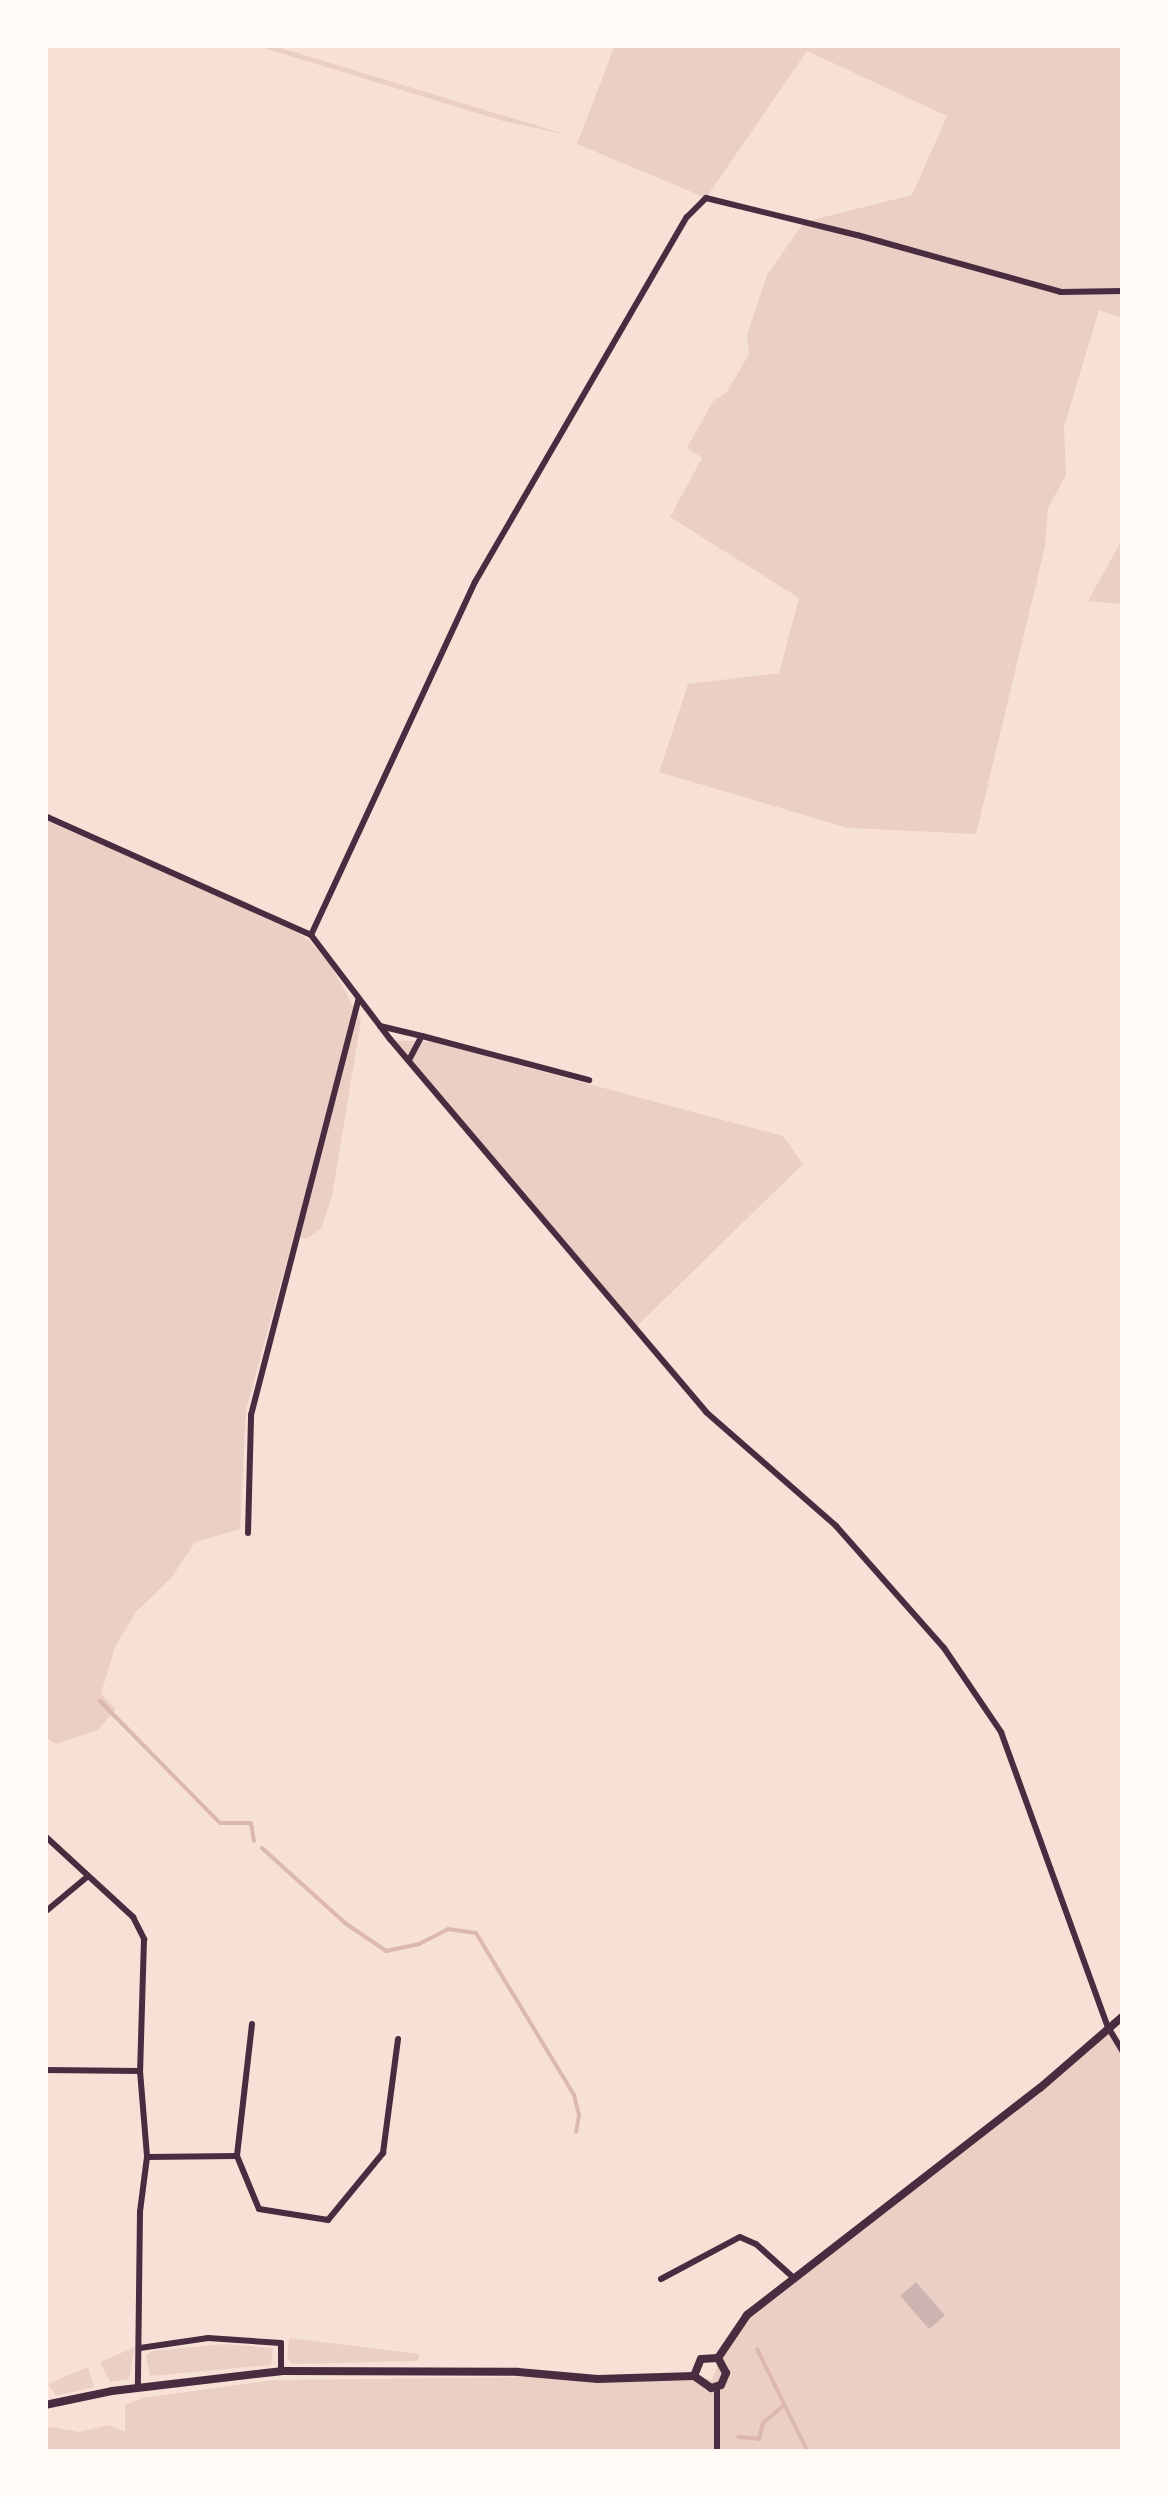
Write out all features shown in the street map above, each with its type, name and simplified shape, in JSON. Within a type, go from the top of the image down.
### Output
[{"type":"street","points":[[311,935],[474,582],[687,217],[706,198],[857,234],[1061,292],[1123,291]]},
{"type":"street","points":[[45,816],[311,935],[379,1026],[706,1412],[836,1526],[944,1648],[1000,1732],[1108,2027],[1123,2052]]},
{"type":"street","points":[[248,1532],[251,1415],[358,998]]},
{"type":"street","points":[[379,1026],[589,1080]]},
{"type":"street","points":[[409,1060],[422,1036]]},
{"type":"street","points":[[45,1836],[133,1917],[144,1939],[140,2071],[147,2157],[140,2212],[138,2387]]},
{"type":"street","points":[[45,1912],[87,1876]]},
{"type":"street","points":[[718,2358],[747,2315],[1040,2088],[1123,2016]]},
{"type":"street","points":[[252,2024],[238,2156],[259,2209],[328,2220],[384,2153],[398,2039]]},
{"type":"street","points":[[45,2070],[140,2071]]},
{"type":"street","points":[[147,2157],[238,2156]]},
{"type":"street","points":[[662,2279],[740,2238],[756,2244],[795,2279]]},
{"type":"street","points":[[140,2348],[208,2338],[281,2343],[281,2371]]},
{"type":"street","points":[[694,2376],[701,2359],[718,2358]]},
{"type":"street","points":[[717,2452],[717,2388],[726,2373],[718,2358]]},
{"type":"street","points":[[45,2405],[138,2387],[281,2371],[518,2372],[598,2379],[694,2376],[704,2387],[717,2388]]},
{"type":"shaded area","points":[[254,45],[271,45],[568,135],[503,121]]},
{"type":"shaded area","points":[[615,45],[1123,45],[1123,318],[1099,310],[1064,427],[1066,475],[1048,508],[1045,547],[976,834],[848,828],[659,772],[688,684],[779,673],[799,598],[670,517],[702,458],[687,448],[713,401],[727,392],[749,354],[747,335],[767,275],[804,222],[912,195],[947,116],[807,51],[706,198],[577,144]]},
{"type":"shaded area","points":[[1123,538],[1123,604],[1088,601]]},
{"type":"shaded area","points":[[45,820],[290,927],[310,941],[331,966],[361,1020],[332,1196],[321,1229],[306,1239],[294,1235],[246,1410],[240,1529],[195,1542],[172,1577],[136,1612],[115,1647],[101,1694],[116,1709],[98,1730],[56,1744],[45,1737]]},
{"type":"shaded area","points":[[391,1040],[433,1042],[783,1136],[803,1164],[635,1328]]},
{"type":"shaded area","points":[[1108,2028],[1123,2054],[1123,2452],[45,2452],[45,2426],[79,2432],[109,2425],[125,2432],[125,2405],[142,2398],[274,2380],[695,2375],[712,2380],[725,2345],[747,2315]]},
{"type":"shaded area","points":[[289,2338],[419,2354],[418,2361],[292,2364],[287,2358]]},
{"type":"shaded area","points":[[224,2344],[273,2348],[271,2365],[150,2376],[146,2356],[152,2351]]},
{"type":"shaded area","points":[[135,2347],[129,2379],[110,2382],[100,2362]]},
{"type":"shaded area","points":[[88,2367],[94,2387],[56,2396],[48,2384]]},
{"type":"building","points":[[916,2282],[945,2315],[929,2329],[900,2296]]},
{"type":"waterway","points":[[100,1701],[220,1823],[251,1823],[254,1841]]},
{"type":"waterway","points":[[262,1848],[345,1923],[386,1951],[419,1944],[448,1929],[476,1933],[574,2095],[579,2115],[576,2132]]},
{"type":"waterway","points":[[757,2349],[808,2452]]},
{"type":"waterway","points":[[738,2437],[759,2439],[763,2423],[783,2406]]}]
